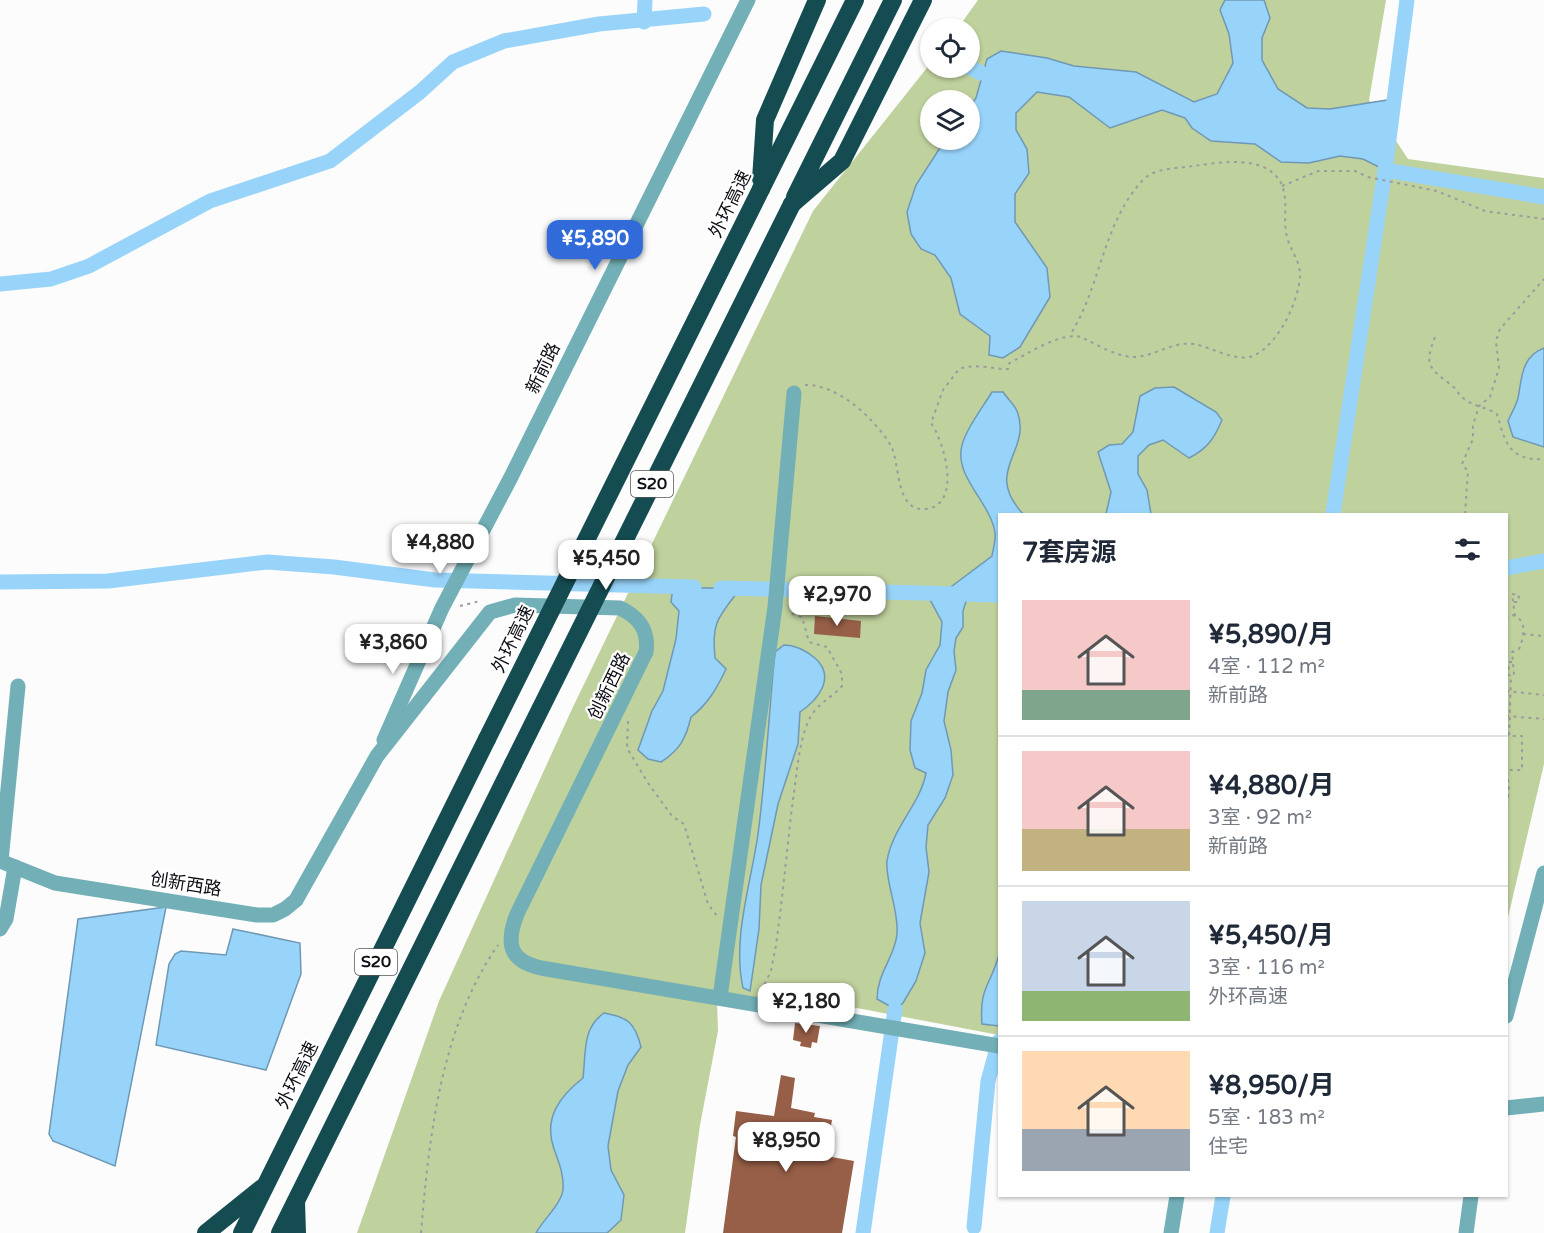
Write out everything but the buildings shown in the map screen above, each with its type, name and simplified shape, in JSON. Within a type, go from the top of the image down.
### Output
[{"type":"highway","points":[[761,189],[765,120],[817,0]]},
{"type":"highway","name":"外环高速","points":[[242,1233],[855,0]]},
{"type":"highway","name":"S20","points":[[280,1233],[893,0]]},
{"type":"highway","points":[[792,204],[842,161],[923,0]]},
{"type":"highway","points":[[206,1233],[266,1185]]},
{"type":"highway","points":[[296,1200],[297,1233]]},
{"type":"street","name":"新前路","points":[[377,756],[442,608],[510,479],[748,0]]},
{"type":"street","points":[[720,997],[775,610],[794,393]]},
{"type":"street","name":"创新西路","points":[[5,863],[55,883],[257,915],[273,915],[285,909],[305,886],[377,756],[490,612],[514,605],[620,608],[639,621],[645,630],[648,642],[643,660],[513,923],[510,944],[514,954],[529,966],[998,1046]]},
{"type":"street","points":[[0,929],[6,919],[5,863],[18,686]]},
{"type":"street","points":[[1508,1008],[1544,873]]},
{"type":"street","points":[[1508,1108],[1544,1104]]},
{"type":"street","points":[[1171,1233],[1176,1197]]},
{"type":"street","points":[[1466,1233],[1471,1197]]},
{"type":"path","points":[[794,393],[800,386],[822,386],[848,399],[891,447],[901,490],[913,505],[925,510],[938,505],[946,492],[948,475],[938,434],[931,423],[943,390],[959,369],[977,366],[986,369],[1008,369],[1008,364],[1027,353],[1070,335],[1082,337],[1093,345],[1131,357],[1147,356],[1170,346],[1192,344],[1239,357],[1254,357],[1274,342],[1285,321],[1300,275],[1296,254],[1287,238],[1287,204],[1282,186],[1269,170],[1226,162],[1163,169],[1143,179],[1111,229],[1100,271],[1082,316],[1070,335]]},
{"type":"path","points":[[1282,186],[1318,171],[1355,171],[1368,177],[1437,191],[1485,211],[1544,219]]},
{"type":"path","points":[[1466,513],[1468,471],[1462,464],[1473,439],[1479,406],[1490,398],[1499,368],[1496,341],[1500,329],[1544,279]]},
{"type":"path","points":[[1435,337],[1430,355],[1430,367],[1437,376],[1457,390],[1461,397],[1497,414],[1508,446],[1516,454],[1533,459],[1544,459]]},
{"type":"path","points":[[442,608],[486,600]]},
{"type":"path","points":[[1508,648],[1512,651],[1519,649],[1523,634],[1522,622],[1515,616],[1515,602]]},
{"type":"path","points":[[759,1004],[762,988],[771,971],[776,945],[796,780],[804,736],[809,721],[824,699],[834,695],[842,686],[842,674],[834,659],[827,647],[809,642],[802,617],[775,610]]},
{"type":"path","points":[[1508,618],[1515,616]]},
{"type":"path","points":[[1523,634],[1544,636]]},
{"type":"path","points":[[1512,651],[1512,663]]},
{"type":"path","points":[[1512,663],[1509,662],[1508,675],[1512,675]]},
{"type":"path","points":[[1508,730],[1510,717],[1508,692],[1512,675],[1514,675],[1515,662],[1512,663]]},
{"type":"path","points":[[1508,692],[1544,694]]},
{"type":"path","points":[[628,716],[627,748],[648,783],[672,816],[684,824],[708,904],[719,920],[730,929]]},
{"type":"path","points":[[1510,717],[1544,719]]},
{"type":"path","points":[[1508,736],[1522,736],[1522,770],[1508,770]]},
{"type":"path","points":[[1508,780],[1508,798]]},
{"type":"path","points":[[421,1233],[437,1103],[450,1054],[485,964],[513,923]]},
{"type":"green space","points":[[978,0],[1386,0],[1369,100],[1408,159],[1544,178],[1544,764],[1508,917],[1508,513],[998,513],[998,1035],[857,1008],[717,1001],[718,1031],[700,1125],[685,1233],[357,1233],[439,1001],[572,709],[813,211],[920,77],[980,78],[980,18],[965,18]]},
{"type":"water","points":[[1225,0],[1264,0],[1270,18],[1262,38],[1262,60],[1278,89],[1307,108],[1330,109],[1394,99],[1385,170],[1363,159],[1340,156],[1309,163],[1281,162],[1255,144],[1211,141],[1192,128],[1185,118],[1162,110],[1110,128],[1069,97],[1037,92],[1016,113],[1016,130],[1027,149],[1029,173],[1015,194],[1015,222],[1047,268],[1050,297],[1020,347],[1003,358],[989,355],[990,336],[960,314],[951,278],[935,255],[921,249],[911,234],[907,212],[916,185],[939,150],[980,150],[978,90],[987,59],[1001,51],[1047,58],[1074,66],[1136,72],[1194,102],[1217,94],[1233,63],[1229,34],[1220,10]]},
{"type":"water","points":[[1544,348],[1544,447],[1513,437],[1508,421],[1517,401],[1524,369],[1531,357]]},
{"type":"water","points":[[1174,387],[1216,412],[1222,420],[1209,443],[1189,458],[1163,440],[1149,445],[1138,456],[1138,474],[1147,490],[1151,513],[1106,513],[1111,492],[1098,452],[1109,445],[1122,444],[1133,432],[1140,396],[1155,388]]},
{"type":"water","points":[[992,392],[1003,392],[1014,406],[1020,425],[1019,438],[1007,472],[1007,485],[1012,498],[1022,513],[998,513],[998,595],[968,595],[963,611],[963,627],[956,638],[954,651],[956,670],[948,692],[944,721],[951,750],[953,775],[945,798],[928,825],[926,847],[929,872],[920,923],[925,953],[916,981],[903,1003],[895,1009],[877,999],[880,981],[897,934],[887,861],[894,838],[918,796],[926,773],[915,768],[910,750],[911,721],[922,693],[926,670],[940,645],[942,622],[927,594],[940,595],[992,556],[995,542],[988,512],[969,482],[961,462],[962,444]]},
{"type":"water","points":[[673,587],[740,589],[718,620],[714,636],[715,658],[726,669],[712,695],[691,717],[681,743],[661,762],[648,759],[638,750],[652,711],[663,691],[676,639],[679,611],[671,602]]},
{"type":"water","points":[[784,645],[800,648],[815,658],[821,665],[824,680],[819,694],[800,712],[798,744],[778,804],[761,885],[759,929],[750,991],[743,988],[740,969],[741,930],[761,811],[775,652]]},
{"type":"water","points":[[166,907],[115,1166],[53,1141],[49,1134],[78,919]]},
{"type":"water","points":[[233,929],[300,943],[301,974],[266,1070],[156,1045],[169,964],[175,954],[181,951],[226,955]]},
{"type":"water","points":[[998,958],[998,1026],[982,1024],[982,1002]]},
{"type":"water","points":[[604,1013],[625,1019],[636,1032],[641,1047],[628,1065],[618,1091],[608,1146],[611,1170],[624,1195],[621,1220],[607,1233],[536,1233],[559,1201],[563,1190],[562,1174],[551,1138],[552,1118],[567,1092],[583,1078],[588,1034],[597,1019]]},
{"type":"waterway","points":[[644,22],[645,0]]},
{"type":"waterway","points":[[1333,513],[1385,170],[1407,0]]},
{"type":"waterway","points":[[0,284],[51,279],[89,266],[210,201],[330,161],[420,92],[453,62],[504,41],[599,24],[704,14]]},
{"type":"waterway","points":[[1385,170],[1544,197]]},
{"type":"waterway","points":[[1508,568],[1544,561]]},
{"type":"waterway","points":[[0,582],[108,581],[267,562],[334,567],[435,580],[694,587]]},
{"type":"waterway","points":[[721,588],[998,595]]},
{"type":"waterway","points":[[863,1233],[895,1009]]},
{"type":"waterway","points":[[974,1227],[988,1081],[998,1045]]},
{"type":"waterway","points":[[1217,1233],[1223,1197]]}]
